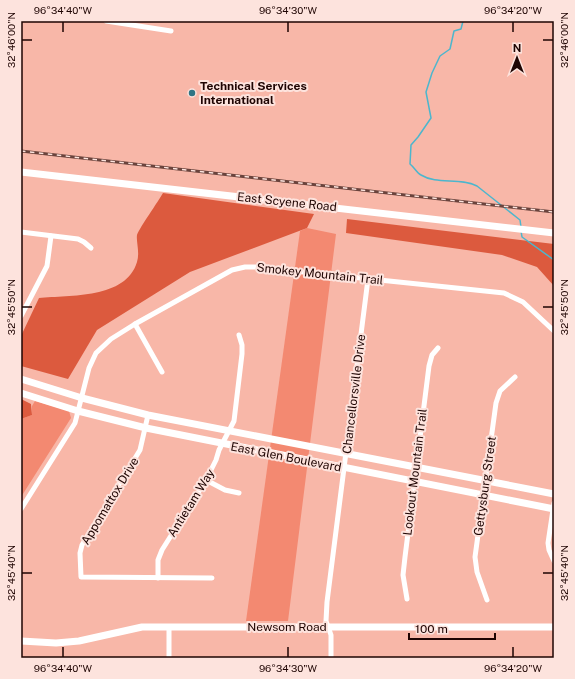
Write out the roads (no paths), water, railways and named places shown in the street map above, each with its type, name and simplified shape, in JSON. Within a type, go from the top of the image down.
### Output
[{"type":"main road","name":"East Scyene Road","points":[[21,172],[551,232]]},
{"type":"main road","name":"East Glen Boulevard","points":[[21,379],[82,398],[148,415],[554,494]]},
{"type":"main road","name":"East Glen Boulevard","points":[[21,393],[78,411],[146,428],[484,496],[554,507]]},
{"type":"main road","name":"Newsom Road","points":[[21,641],[56,643],[79,641],[142,628],[169,627],[554,628]]},
{"type":"street","points":[[106,21],[171,31]]},
{"type":"street","points":[[21,232],[78,239],[91,248]]},
{"type":"street","points":[[21,316],[23,309],[47,266],[51,236]]},
{"type":"street","name":"Smokey Mountain Trail","points":[[21,509],[75,424],[89,368],[96,353],[111,339],[135,324],[227,272],[245,266],[504,293],[523,302],[554,330]]},
{"type":"street","name":"Chancellorsville Drive","points":[[331,658],[331,635],[327,627],[327,602],[347,454],[368,279]]},
{"type":"street","points":[[135,324],[162,372]]},
{"type":"street","name":"Antietam Way","points":[[158,578],[158,560],[162,550],[206,480],[234,421],[242,354],[242,345],[239,336]]},
{"type":"street","name":"Lookout Mountain Trail","points":[[407,599],[403,575],[414,482],[429,366],[432,355],[438,348]]},
{"type":"street","name":"Gettysburg Street","points":[[487,600],[475,566],[496,403],[500,391],[515,377]]},
{"type":"street","name":"Appomattox Drive","points":[[148,415],[140,450],[82,546],[80,553],[81,577],[212,578]]},
{"type":"street","points":[[206,480],[225,490],[239,493]]},
{"type":"street","points":[[554,507],[548,543],[549,550],[554,561]]},
{"type":"street","points":[[169,627],[169,658]]},
{"type":"waterway","points":[[463,21],[461,29],[454,31],[450,49],[440,56],[432,73],[426,92],[431,118],[411,145],[410,164],[420,174],[427,178],[441,181],[470,183],[477,186],[520,220],[521,227]]},
{"type":"waterway","points":[[521,231],[522,237],[554,260]]},
{"type":"railway","points":[[21,151],[554,212]]},
{"type":"place","name":"Technical Services International","points":[[192,93]]}]
